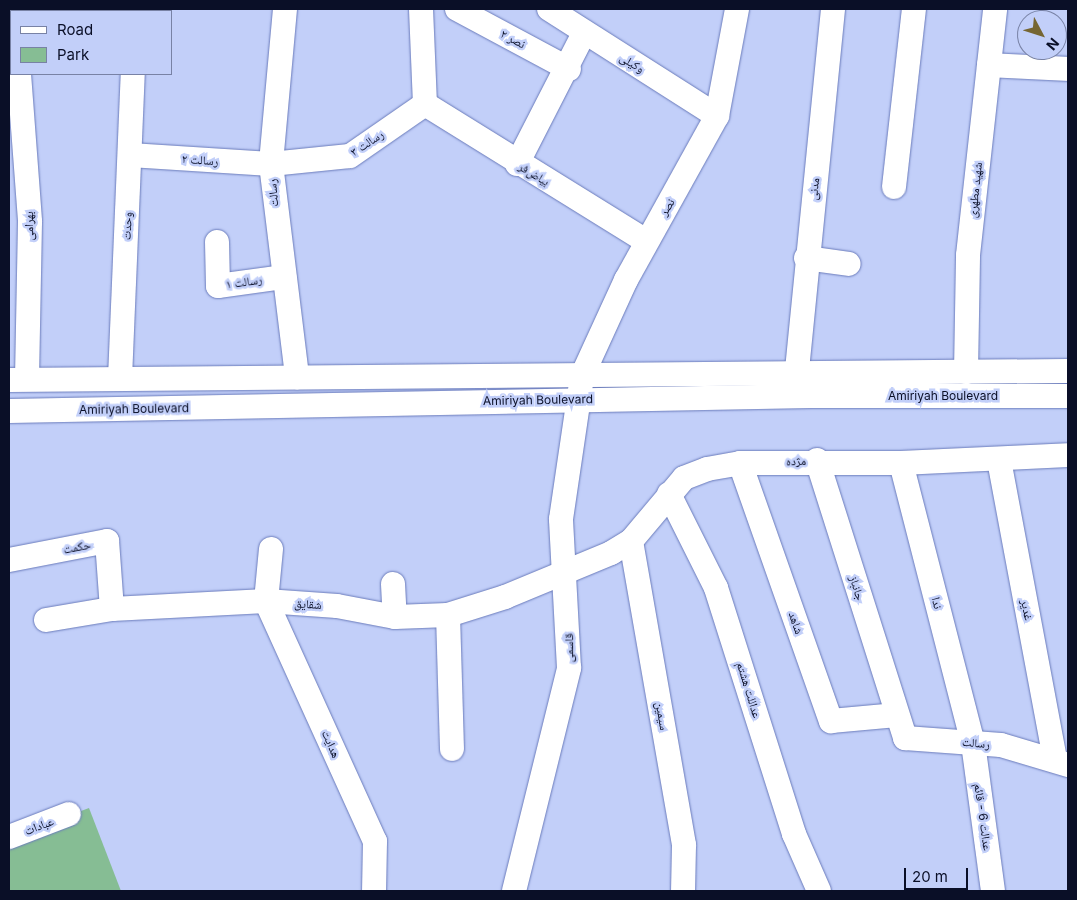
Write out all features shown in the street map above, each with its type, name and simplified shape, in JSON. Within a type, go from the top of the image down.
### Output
[{"type":"street","name":"رسالت","points":[[285,9],[270,164],[297,377]]},
{"type":"street","points":[[421,9],[425,104]]},
{"type":"street","name":"نصر ۲","points":[[457,9],[569,69]]},
{"type":"street","name":"وکیلی","points":[[549,9],[717,116]]},
{"type":"street","name":"نصر","points":[[581,400],[582,376],[646,241],[717,116],[737,9]]},
{"type":"street","name":"مدنی","points":[[797,370],[806,258],[833,9]]},
{"type":"street","points":[[894,187],[914,9]]},
{"type":"street","name":"شهید مطهری","points":[[966,372],[968,255],[995,9]]},
{"type":"street","points":[[517,164],[569,69],[584,33]]},
{"type":"street","points":[[989,65],[1068,68]]},
{"type":"street","name":"بهرامی","points":[[18,380],[30,222],[19,75]]},
{"type":"street","name":"وحدت","points":[[120,378],[132,75]]},
{"type":"street","name":"رسالت ۳","points":[[270,164],[350,156],[425,104]]},
{"type":"street","name":"بیاض‌فر","points":[[425,104],[517,164],[646,241]]},
{"type":"street","name":"رسالت ۲","points":[[130,155],[270,164]]},
{"type":"street","name":"رسالت ۱","points":[[217,242],[218,286],[284,277]]},
{"type":"street","points":[[806,258],[848,264]]},
{"type":"street","name":"Amiriyah Boulevard","points":[[18,380],[582,376],[797,370],[1068,371]]},
{"type":"street","name":"Amiriyah Boulevard","points":[[9,411],[581,400],[1068,396]]},
{"type":"street","name":"قاسمی","points":[[514,891],[569,668],[561,519],[581,400]]},
{"type":"street","name":"مژده","points":[[563,573],[632,541],[669,494],[692,474],[740,463],[817,460],[902,463],[999,460],[1068,455]]},
{"type":"street","name":"جانباز","points":[[817,460],[897,715]]},
{"type":"street","name":"غدیر","points":[[999,460],[1062,763]]},
{"type":"street","name":"شاهد","points":[[740,463],[831,721],[897,715]]},
{"type":"street","name":"ندا","points":[[902,463],[973,742]]},
{"type":"street","name":"عداللت هشتم","points":[[669,494],[716,588],[794,834],[819,891]]},
{"type":"street","name":"حکمت","points":[[9,560],[107,541],[112,610]]},
{"type":"street","name":"سیمین","points":[[632,541],[684,845],[683,891]]},
{"type":"street","points":[[266,601],[271,548]]},
{"type":"street","name":"شقایق","points":[[46,620],[112,610],[266,601],[337,606],[395,617],[448,615],[563,573]]},
{"type":"street","points":[[393,584],[395,617]]},
{"type":"street","name":"هدایت","points":[[266,601],[375,841],[374,891]]},
{"type":"street","points":[[448,615],[452,749]]},
{"type":"street","name":"رسالت","points":[[897,715],[905,738],[973,742],[1062,763]]},
{"type":"street","name":"عدالت 6 - قائم","points":[[973,742],[993,891]]},
{"type":"street","name":"عبادات","points":[[11,831],[69,814]]},
{"type":"green space","points":[[89,808],[121,891],[9,891],[9,838]]}]
